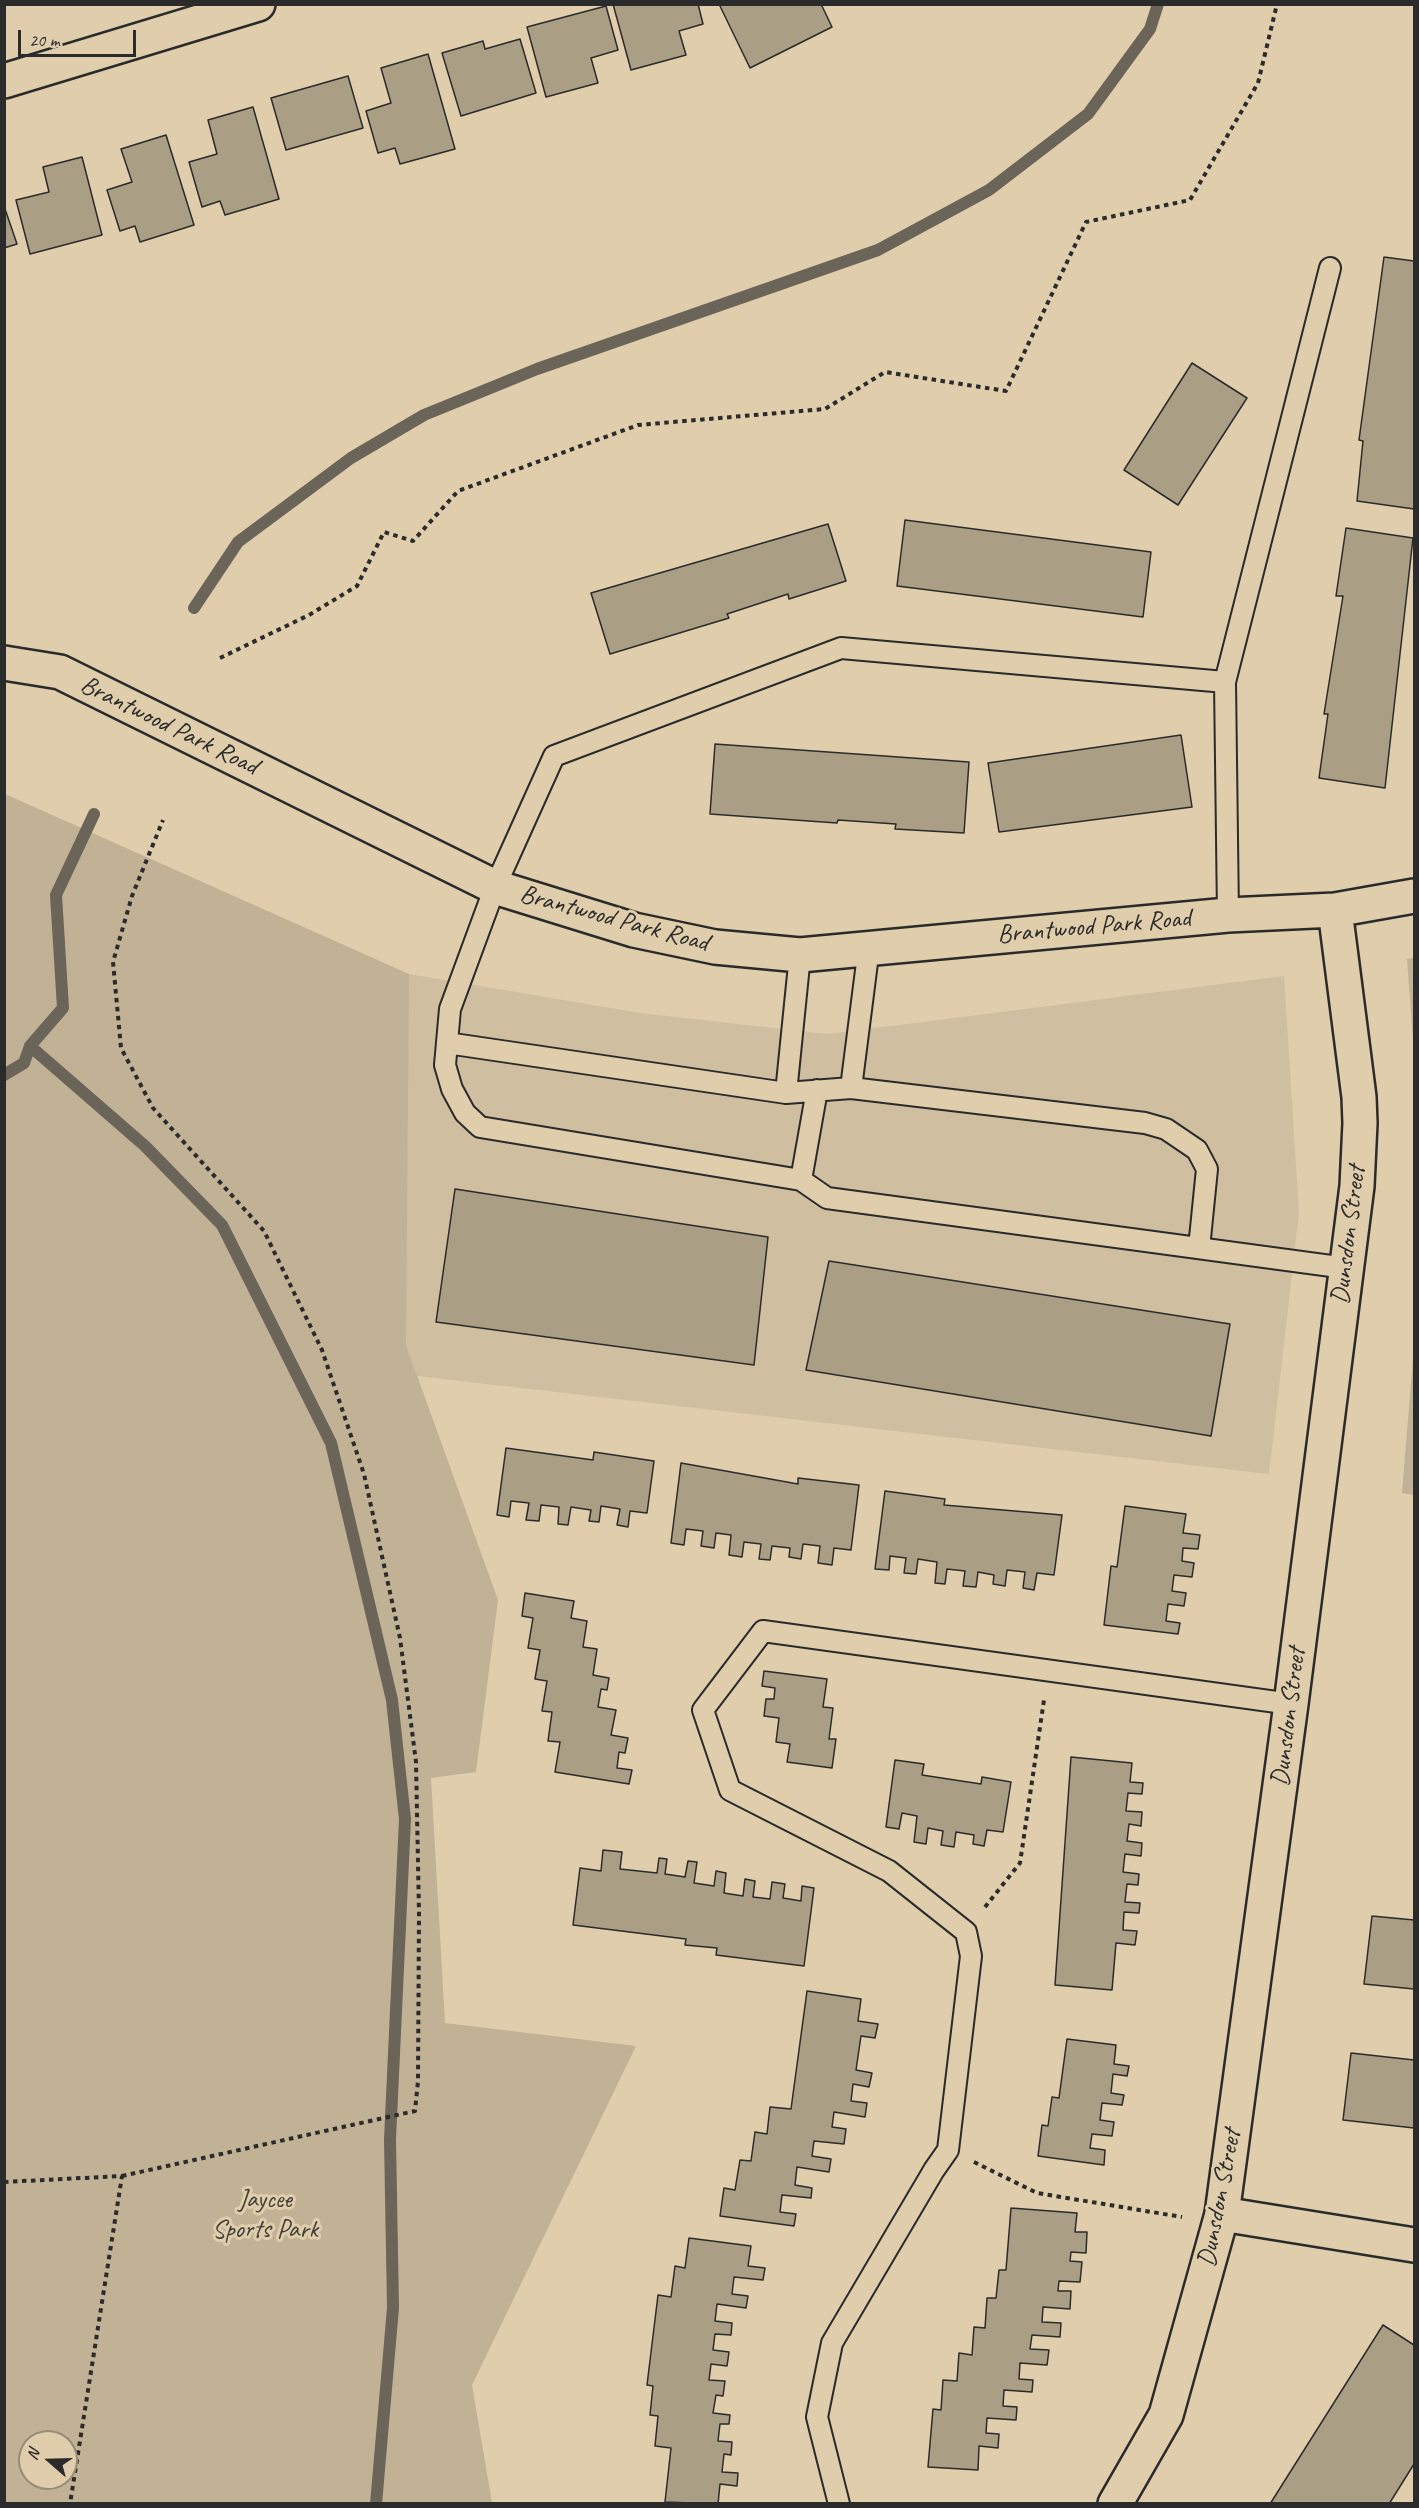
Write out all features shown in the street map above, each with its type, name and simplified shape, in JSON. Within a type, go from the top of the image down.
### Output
[{"type":"street","points":[[4,81],[258,4]]},
{"type":"street","name":"Brantwood Park Road","points":[[4,663],[60,672],[495,887],[646,932],[715,947],[800,955],[1228,915],[1335,910],[1414,896]]},
{"type":"street","name":"Dunsdon Street","points":[[1114,2504],[1166,2415],[1222,2214],[1291,1704],[1357,1186],[1360,1123],[1357,1072],[1335,910]]},
{"type":"street","points":[[1222,2214],[1414,2245]]},
{"type":"lane","points":[[1228,915],[1225,682],[1330,268]]},
{"type":"lane","points":[[1225,682],[841,648],[554,756],[495,887],[450,1009],[445,1065],[452,1089],[465,1113],[480,1127],[801,1180],[827,1198],[1346,1268]]},
{"type":"lane","points":[[851,1088],[869,947]]},
{"type":"lane","points":[[786,1093],[800,955]]},
{"type":"lane","points":[[447,1043],[786,1093],[851,1088],[1145,1123],[1166,1129],[1197,1150],[1207,1169],[1199,1248]]},
{"type":"lane","points":[[801,1180],[817,1090]]},
{"type":"lane","points":[[840,2504],[817,2417],[832,2343],[948,2150],[971,1956],[966,1932],[889,1871],[730,1790],[703,1710],[763,1631],[1291,1704]]},
{"type":"path","points":[[220,658],[309,615],[357,586],[384,532],[412,541],[458,491],[638,425],[825,409],[885,372],[1006,391],[1086,222],[1190,200],[1258,83],[1277,4]]},
{"type":"path","points":[[4,2182],[122,2176],[415,2111],[418,2081],[419,1914],[416,1762],[400,1638],[364,1474],[322,1350],[264,1231],[153,1108],[121,1048],[113,962],[132,896],[163,820]]},
{"type":"path","points":[[966,1932],[1020,1863],[1048,1670]]},
{"type":"path","points":[[948,2150],[1037,2193],[1177,2217],[1222,2214]]},
{"type":"path","points":[[70,2504],[122,2176]]},
{"type":"shaded area","points":[[409,974],[640,1013],[828,1034],[1284,976],[1299,1213],[1269,1474],[417,1376],[406,1345],[405,1085]]},
{"type":"green space","name":"Jaycee Sports Park","points":[[5,794],[409,974],[406,1345],[498,1600],[476,1772],[431,1778],[445,2023],[636,2046],[472,2385],[492,2503],[5,2503]]},
{"type":"green space","points":[[1414,958],[1414,1053],[1407,959]]},
{"type":"green space","points":[[1414,1346],[1414,1495],[1402,1493]]},
{"type":"building","points":[[613,4],[698,4],[703,24],[679,31],[686,55],[631,70]]},
{"type":"building","points":[[719,4],[821,4],[832,27],[750,68]]},
{"type":"building","points":[[606,6],[618,50],[591,58],[598,83],[546,97],[527,27]]},
{"type":"building","points":[[520,39],[536,93],[461,116],[442,53],[483,41],[485,49]]},
{"type":"building","points":[[428,54],[455,149],[400,164],[395,148],[378,153],[366,111],[391,103],[381,68]]},
{"type":"building","points":[[348,76],[363,128],[286,150],[271,98]]},
{"type":"building","points":[[253,107],[279,199],[225,215],[220,201],[202,207],[189,162],[217,154],[208,120]]},
{"type":"building","points":[[166,135],[194,225],[140,242],[135,226],[120,231],[107,190],[132,182],[121,149]]},
{"type":"building","points":[[82,157],[102,235],[30,254],[16,200],[49,192],[43,167]]},
{"type":"building","points":[[4,206],[17,244],[4,248]]},
{"type":"building","points":[[1384,257],[1414,261],[1414,509],[1357,501],[1363,441],[1359,440]]},
{"type":"building","points":[[1192,363],[1247,398],[1178,505],[1124,470]]},
{"type":"building","points":[[905,520],[1151,552],[1143,617],[897,586]]},
{"type":"building","points":[[828,524],[846,581],[789,599],[788,594],[727,614],[729,618],[610,654],[591,593]]},
{"type":"building","points":[[1346,528],[1413,538],[1385,788],[1319,778],[1328,714],[1324,714],[1343,596],[1336,596]]},
{"type":"building","points":[[1181,735],[1192,807],[999,832],[988,763]]},
{"type":"building","points":[[715,744],[969,762],[964,833],[895,829],[896,824],[838,820],[837,823],[710,814]]},
{"type":"building","points":[[455,1189],[768,1237],[754,1365],[436,1322]]},
{"type":"building","points":[[829,1261],[1230,1324],[1211,1436],[806,1370]]},
{"type":"building","points":[[506,1448],[593,1460],[594,1452],[654,1461],[647,1513],[630,1511],[628,1527],[617,1525],[620,1509],[601,1506],[599,1522],[589,1521],[591,1510],[571,1507],[568,1525],[558,1524],[559,1507],[541,1505],[539,1521],[526,1520],[529,1503],[511,1501],[509,1517],[497,1515]]},
{"type":"building","points":[[681,1463],[798,1484],[798,1478],[859,1485],[851,1550],[834,1548],[832,1565],[818,1563],[820,1546],[803,1544],[801,1559],[789,1557],[790,1548],[772,1546],[770,1560],[759,1559],[761,1544],[744,1542],[742,1557],[729,1555],[731,1535],[716,1533],[714,1548],[701,1546],[703,1531],[686,1529],[684,1545],[671,1543]]},
{"type":"building","points":[[885,1491],[945,1499],[944,1505],[1062,1515],[1054,1575],[1037,1573],[1034,1590],[1023,1588],[1025,1572],[1007,1570],[1005,1586],[993,1584],[994,1575],[978,1572],[976,1587],[963,1586],[965,1571],[947,1569],[945,1584],[935,1583],[937,1562],[918,1559],[916,1574],[904,1573],[906,1558],[890,1556],[889,1570],[875,1569]]},
{"type":"building","points":[[1125,1506],[1186,1514],[1183,1533],[1200,1535],[1198,1549],[1183,1548],[1182,1561],[1194,1563],[1192,1577],[1174,1575],[1172,1591],[1186,1593],[1184,1606],[1168,1604],[1166,1621],[1180,1623],[1178,1634],[1104,1625],[1111,1566],[1117,1567]]},
{"type":"building","points":[[525,1593],[574,1601],[571,1618],[587,1621],[583,1647],[597,1649],[593,1675],[609,1678],[607,1690],[601,1689],[598,1707],[616,1710],[611,1735],[628,1738],[625,1753],[619,1752],[617,1768],[632,1770],[629,1784],[555,1772],[560,1742],[548,1741],[552,1712],[542,1711],[547,1681],[535,1679],[540,1650],[528,1648],[533,1618],[522,1616]]},
{"type":"building","points":[[764,1671],[827,1679],[823,1707],[833,1708],[829,1739],[836,1739],[832,1768],[787,1762],[790,1744],[776,1742],[779,1718],[764,1716],[766,1699],[774,1699],[775,1688],[762,1686]]},
{"type":"building","points":[[1071,1757],[1132,1763],[1130,1782],[1143,1783],[1142,1794],[1128,1793],[1126,1811],[1142,1812],[1141,1826],[1129,1824],[1127,1841],[1142,1843],[1141,1856],[1125,1854],[1123,1872],[1139,1874],[1138,1885],[1127,1884],[1125,1902],[1140,1903],[1139,1913],[1124,1912],[1123,1930],[1137,1931],[1135,1945],[1116,1943],[1112,1990],[1055,1985]]},
{"type":"building","points":[[895,1760],[924,1764],[922,1775],[981,1784],[982,1777],[1011,1782],[1003,1832],[987,1830],[984,1846],[973,1844],[974,1835],[956,1832],[954,1847],[941,1845],[943,1831],[928,1828],[926,1844],[914,1842],[917,1816],[902,1813],[899,1829],[886,1827]]},
{"type":"building","points":[[603,1850],[622,1852],[620,1869],[657,1873],[659,1858],[667,1859],[665,1874],[685,1877],[688,1861],[697,1862],[694,1883],[714,1886],[716,1871],[726,1873],[724,1893],[743,1896],[745,1879],[755,1881],[753,1897],[770,1899],[772,1882],[785,1884],[783,1898],[801,1901],[802,1886],[814,1888],[804,1966],[716,1955],[717,1948],[685,1945],[686,1939],[573,1925],[580,1868],[601,1871]]},
{"type":"building","points":[[1372,1916],[1414,1920],[1414,1989],[1364,1984]]},
{"type":"building","points":[[807,1991],[861,1999],[858,2021],[878,2024],[875,2038],[861,2036],[856,2070],[872,2073],[869,2087],[853,2084],[851,2101],[867,2103],[865,2117],[834,2112],[832,2127],[846,2129],[844,2144],[814,2141],[812,2156],[831,2159],[829,2172],[797,2167],[795,2185],[812,2188],[811,2198],[782,2195],[780,2212],[796,2214],[794,2226],[720,2216],[724,2188],[735,2190],[740,2160],[751,2161],[755,2132],[767,2134],[770,2107],[791,2109]]},
{"type":"building","points":[[1067,2039],[1116,2045],[1114,2064],[1129,2066],[1127,2076],[1113,2074],[1111,2093],[1124,2095],[1122,2105],[1102,2103],[1100,2120],[1114,2122],[1112,2136],[1092,2134],[1090,2148],[1105,2150],[1104,2165],[1038,2156],[1042,2125],[1048,2126],[1052,2097],[1059,2098]]},
{"type":"building","points":[[1351,2053],[1414,2060],[1414,2128],[1343,2120]]},
{"type":"building","points":[[1011,2208],[1077,2213],[1075,2232],[1087,2232],[1086,2253],[1071,2252],[1070,2261],[1082,2262],[1080,2282],[1059,2281],[1058,2291],[1071,2291],[1070,2309],[1043,2307],[1042,2322],[1061,2323],[1060,2337],[1032,2335],[1030,2349],[1049,2350],[1047,2365],[1020,2363],[1019,2379],[1033,2380],[1032,2392],[1004,2390],[1003,2406],[1017,2407],[1016,2420],[987,2418],[986,2433],[999,2434],[998,2448],[979,2446],[978,2470],[928,2467],[933,2409],[941,2410],[943,2380],[957,2381],[959,2353],[972,2355],[974,2327],[985,2328],[987,2298],[996,2298],[999,2270],[1006,2270]]},
{"type":"building","points":[[689,2238],[751,2246],[748,2266],[765,2268],[763,2280],[734,2277],[732,2294],[748,2296],[746,2308],[717,2304],[715,2321],[732,2323],[731,2335],[715,2334],[713,2350],[729,2352],[727,2366],[711,2364],[709,2380],[725,2381],[723,2396],[716,2395],[713,2413],[730,2415],[729,2424],[720,2424],[718,2441],[732,2442],[731,2455],[724,2454],[722,2472],[738,2473],[737,2486],[720,2484],[718,2504],[665,2502],[671,2448],[655,2446],[658,2416],[650,2415],[653,2386],[647,2385],[658,2295],[671,2297],[675,2266],[685,2268]]},
{"type":"building","points":[[1383,2325],[1414,2345],[1414,2464],[1389,2504],[1270,2504]]},
{"type":"waterway","points":[[194,608],[238,542],[351,458],[424,415],[537,369],[878,250],[989,190],[1088,114],[1150,29],[1158,4]]},
{"type":"waterway","points":[[4,1075],[24,1063],[30,1046],[63,1008],[56,895],[94,814]]},
{"type":"waterway","points":[[30,1046],[145,1146],[222,1225],[331,1443],[392,1700],[405,1819],[390,2139],[393,2308],[376,2504]]}]
